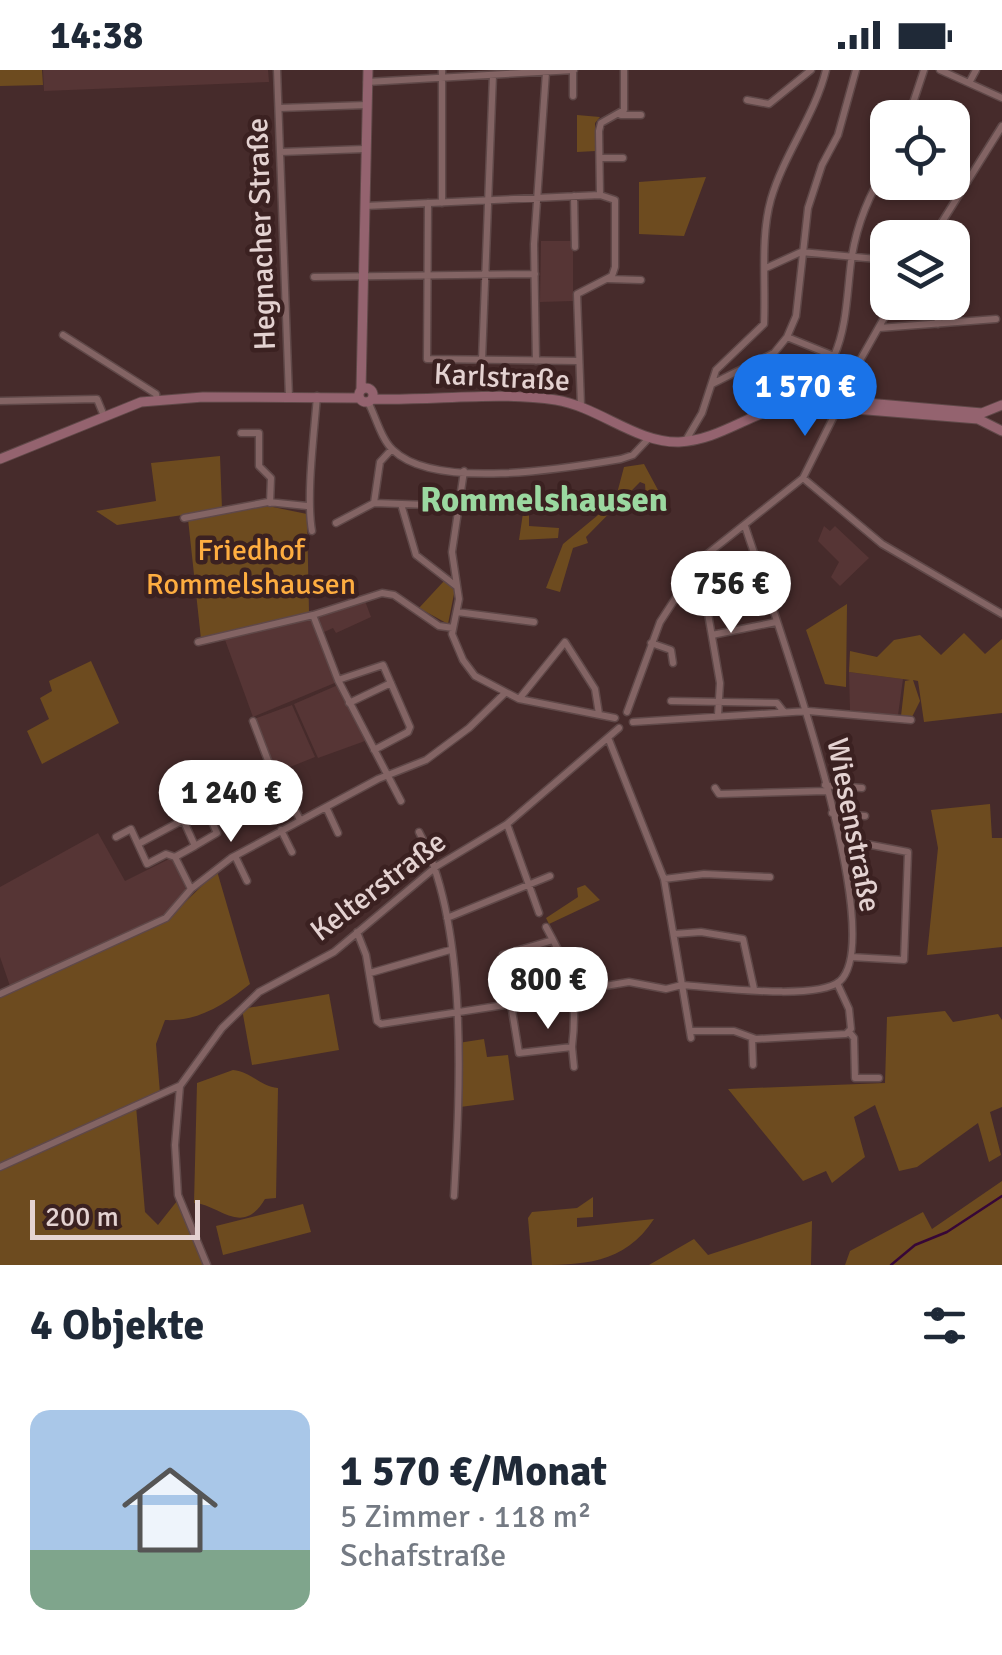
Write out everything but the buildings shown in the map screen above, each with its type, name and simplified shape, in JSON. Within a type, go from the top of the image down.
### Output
[{"type":"main road","points":[[366,394],[364,206],[368,70]]},
{"type":"main road","name":"Karlstraße","points":[[0,460],[104,416],[157,399],[366,394],[532,398],[582,406],[650,437],[685,441],[778,406],[826,402],[832,394],[842,404]]},
{"type":"main road","points":[[826,402],[987,418],[1002,432]]},
{"type":"main road","points":[[987,418],[1002,405]]},
{"type":"street","name":"Hegnacher Straße","points":[[277,70],[289,397]]},
{"type":"street","points":[[368,82],[443,74],[494,76],[573,70],[573,96]]},
{"type":"street","points":[[621,114],[624,70]]},
{"type":"street","points":[[747,100],[769,104],[811,70]]},
{"type":"street","points":[[685,441],[702,413],[716,370],[764,324],[766,228],[772,198],[820,96],[826,70]]},
{"type":"street","points":[[711,384],[774,353],[787,337],[796,316],[808,208],[822,165],[838,136],[856,70]]},
{"type":"street","points":[[914,100],[924,70]]},
{"type":"street","points":[[940,70],[1002,98]]},
{"type":"street","points":[[969,82],[976,70]]},
{"type":"street","points":[[536,362],[535,274],[546,72]]},
{"type":"street","points":[[442,203],[443,74]]},
{"type":"street","points":[[482,360],[482,274],[494,76]]},
{"type":"street","points":[[278,108],[367,105]]},
{"type":"street","points":[[600,195],[601,123],[621,114],[640,115]]},
{"type":"street","points":[[970,176],[1002,126]]},
{"type":"street","points":[[280,152],[365,149]]},
{"type":"street","points":[[600,158],[623,158]]},
{"type":"street","points":[[834,356],[848,301],[852,256],[870,193]]},
{"type":"street","points":[[364,206],[600,195],[615,200],[615,267],[607,279]]},
{"type":"street","points":[[574,196],[575,247]]},
{"type":"street","points":[[428,203],[427,360],[578,361]]},
{"type":"street","points":[[766,268],[801,252],[870,258]]},
{"type":"street","points":[[314,277],[535,274]]},
{"type":"street","points":[[582,406],[577,294],[607,279],[641,280]]},
{"type":"street","points":[[878,328],[996,319]]},
{"type":"street","points":[[464,471],[452,562],[458,587],[452,628],[454,642],[475,676],[505,693],[615,718],[627,712],[651,643],[702,559],[803,478],[842,404],[849,377],[883,320]]},
{"type":"street","points":[[938,320],[938,324]]},
{"type":"street","points":[[64,335],[156,394],[157,399]]},
{"type":"street","points":[[787,337],[834,356],[849,377]]},
{"type":"street","points":[[366,394],[392,449],[406,460],[464,471],[527,474],[619,459],[633,455],[650,437]]},
{"type":"street","points":[[312,531],[307,506],[315,454],[317,396]]},
{"type":"street","points":[[0,401],[96,399],[104,416]]},
{"type":"street","points":[[242,433],[259,433],[259,466],[270,478],[270,502]]},
{"type":"street","points":[[374,503],[380,462],[392,449]]},
{"type":"street","points":[[803,478],[882,544],[1002,614]]},
{"type":"street","points":[[184,518],[270,502],[307,506]]},
{"type":"street","points":[[336,523],[374,503],[457,506]]},
{"type":"street","points":[[401,504],[416,555],[458,587]]},
{"type":"street","name":"Wiesenstraße","points":[[745,526],[808,710],[840,840],[852,904],[851,957],[837,983]]},
{"type":"street","points":[[684,584],[706,602],[720,702],[718,715]]},
{"type":"street","points":[[198,642],[313,616],[382,594],[394,595],[439,626],[452,628]]},
{"type":"street","points":[[457,612],[534,622]]},
{"type":"street","points":[[313,616],[338,680],[401,801]]},
{"type":"street","points":[[712,635],[776,622]]},
{"type":"street","points":[[519,699],[566,642],[596,688],[600,714]]},
{"type":"street","points":[[651,643],[671,650],[673,662]]},
{"type":"street","points":[[338,680],[384,665],[408,732],[374,750]]},
{"type":"street","points":[[349,703],[391,683]]},
{"type":"street","points":[[0,994],[166,918],[191,889],[235,856],[386,775],[426,760],[505,693]]},
{"type":"street","points":[[672,701],[777,703],[784,712]]},
{"type":"street","points":[[615,718],[619,728],[627,729],[633,722],[808,710],[911,720]]},
{"type":"street","points":[[627,712],[633,722]]},
{"type":"street","points":[[253,721],[278,786]]},
{"type":"street","name":"Kelterstraße","points":[[180,1086],[239,1007],[334,952],[437,866],[507,824],[619,728]]},
{"type":"street","points":[[609,740],[664,879],[692,1034],[734,1031],[752,1038],[849,1032]]},
{"type":"street","points":[[177,806],[240,778]]},
{"type":"street","points":[[224,785],[235,810]]},
{"type":"street","points":[[175,857],[218,833],[213,824],[278,786],[284,786],[300,820]]},
{"type":"street","points":[[715,788],[719,794],[752,796],[862,788]]},
{"type":"street","points":[[166,789],[195,846]]},
{"type":"street","points":[[326,807],[338,833]]},
{"type":"street","points":[[832,813],[865,816]]},
{"type":"street","points":[[139,844],[182,820]]},
{"type":"street","points":[[116,837],[144,824]]},
{"type":"street","points":[[507,824],[520,850],[527,888],[540,912]]},
{"type":"street","points":[[132,829],[147,864],[166,854],[175,857],[191,889]]},
{"type":"street","points":[[282,830],[292,852]]},
{"type":"street","points":[[419,832],[437,866],[447,918],[456,1011],[459,1109],[454,1196]]},
{"type":"street","points":[[840,840],[908,852],[904,960],[851,957]]},
{"type":"street","points":[[235,856],[246,881]]},
{"type":"street","points":[[664,879],[704,874],[770,877]]},
{"type":"street","points":[[447,918],[550,876]]},
{"type":"street","points":[[546,927],[568,966],[575,992],[574,1067]]},
{"type":"street","points":[[356,932],[370,973],[377,1022],[511,1004]]},
{"type":"street","points":[[674,934],[701,932],[743,939],[754,988]]},
{"type":"street","points":[[554,940],[503,955],[519,1053],[572,1047]]},
{"type":"street","points":[[370,973],[450,950]]},
{"type":"street","points":[[575,992],[629,982],[666,989],[682,985],[814,990],[837,983],[851,1014],[849,1032],[854,1038],[856,1078],[879,1078]]},
{"type":"street","points":[[752,1038],[753,1065]]},
{"type":"street","points":[[0,1167],[180,1086],[175,1145],[178,1195],[207,1265]]},
{"type":"shaded area","points":[[43,70],[268,70],[269,82],[44,91]]},
{"type":"shaded area","points":[[541,241],[573,241],[573,301],[540,302]]},
{"type":"shaded area","points":[[824,526],[830,531],[835,526],[869,558],[840,586],[831,577],[839,562],[818,541]]},
{"type":"shaded area","points":[[365,601],[371,617],[336,633],[333,628],[322,633],[316,618]]},
{"type":"shaded area","points":[[310,618],[337,682],[253,717],[224,637]]},
{"type":"shaded area","points":[[849,672],[903,679],[898,715],[850,710]]},
{"type":"shaded area","points":[[338,685],[365,741],[318,758],[294,704]]},
{"type":"shaded area","points":[[292,705],[315,757],[275,773],[254,719]]},
{"type":"shaded area","points":[[98,833],[125,881],[171,858],[187,891],[165,916],[10,986],[0,957],[0,887]]},
{"type":"green space","points":[[0,70],[42,70],[43,85],[0,86]]},
{"type":"green space","points":[[577,115],[600,117],[595,123],[596,151],[577,152]]},
{"type":"green space","points":[[706,177],[684,236],[639,234],[639,182]]},
{"type":"green space","points":[[220,456],[222,509],[117,525],[96,511],[156,501],[151,463]]},
{"type":"green space","points":[[644,464],[665,503],[647,512],[645,484],[640,482],[586,537],[588,543],[573,548],[560,592],[546,588],[563,544],[615,501],[624,467]]},
{"type":"green space","name":"Friedhof Rommelshausen","points":[[268,506],[307,514],[309,612],[201,639],[188,519]]},
{"type":"green space","points":[[523,513],[529,513],[529,526],[559,528],[558,538],[519,540]]},
{"type":"green space","points":[[444,581],[455,589],[448,624],[419,608]]},
{"type":"green space","points":[[847,604],[846,687],[825,684],[806,630]]},
{"type":"green space","points":[[964,633],[985,654],[1002,639],[1002,713],[924,722],[918,681],[913,680],[920,701],[912,717],[901,716],[905,681],[910,680],[849,672],[850,651],[877,657],[894,640],[920,635],[941,655]]},
{"type":"green space","points":[[91,661],[119,723],[42,764],[27,731],[49,719],[40,698],[52,691],[49,681]]},
{"type":"green space","points":[[990,804],[992,838],[1002,838],[1002,947],[927,955],[938,848],[931,810]]},
{"type":"green space","points":[[217,871],[250,984],[210,1010],[189,1018],[165,1020],[156,1044],[160,1093],[136,1106],[145,1212],[158,1225],[177,1201],[204,1265],[0,1265],[0,998],[167,920]]},
{"type":"green space","points":[[585,885],[600,900],[549,924],[546,918],[578,897],[577,888]]},
{"type":"green space","points":[[329,994],[339,1050],[252,1065],[242,1009]]},
{"type":"green space","points":[[945,1011],[953,1022],[998,1014],[1002,1020],[1002,1107],[990,1112],[1001,1155],[989,1162],[978,1123],[917,1167],[899,1171],[875,1105],[854,1117],[865,1157],[832,1183],[826,1171],[803,1181],[728,1089],[885,1083],[887,1017]]},
{"type":"green space","points":[[484,1039],[487,1057],[508,1055],[514,1100],[460,1107],[458,1043]]},
{"type":"green space","points":[[233,1070],[278,1088],[276,1198],[265,1199],[248,1216],[239,1218],[194,1203],[197,1083]]},
{"type":"green space","points":[[1002,1181],[1002,1265],[845,1265],[850,1251],[923,1212],[932,1229]]},
{"type":"green space","points":[[593,1197],[593,1217],[577,1218],[577,1227],[654,1219],[629,1246],[615,1254],[585,1263],[532,1265],[528,1218],[532,1212],[577,1208]]},
{"type":"green space","points":[[303,1204],[311,1232],[223,1255],[216,1226]]},
{"type":"green space","points":[[812,1221],[811,1265],[649,1265],[694,1239],[708,1255]]},
{"type":"waterway","points":[[891,1265],[915,1245],[947,1232],[1002,1196]]},
{"type":"district","name":"Rommelshausen","points":[[544,499]]}]
